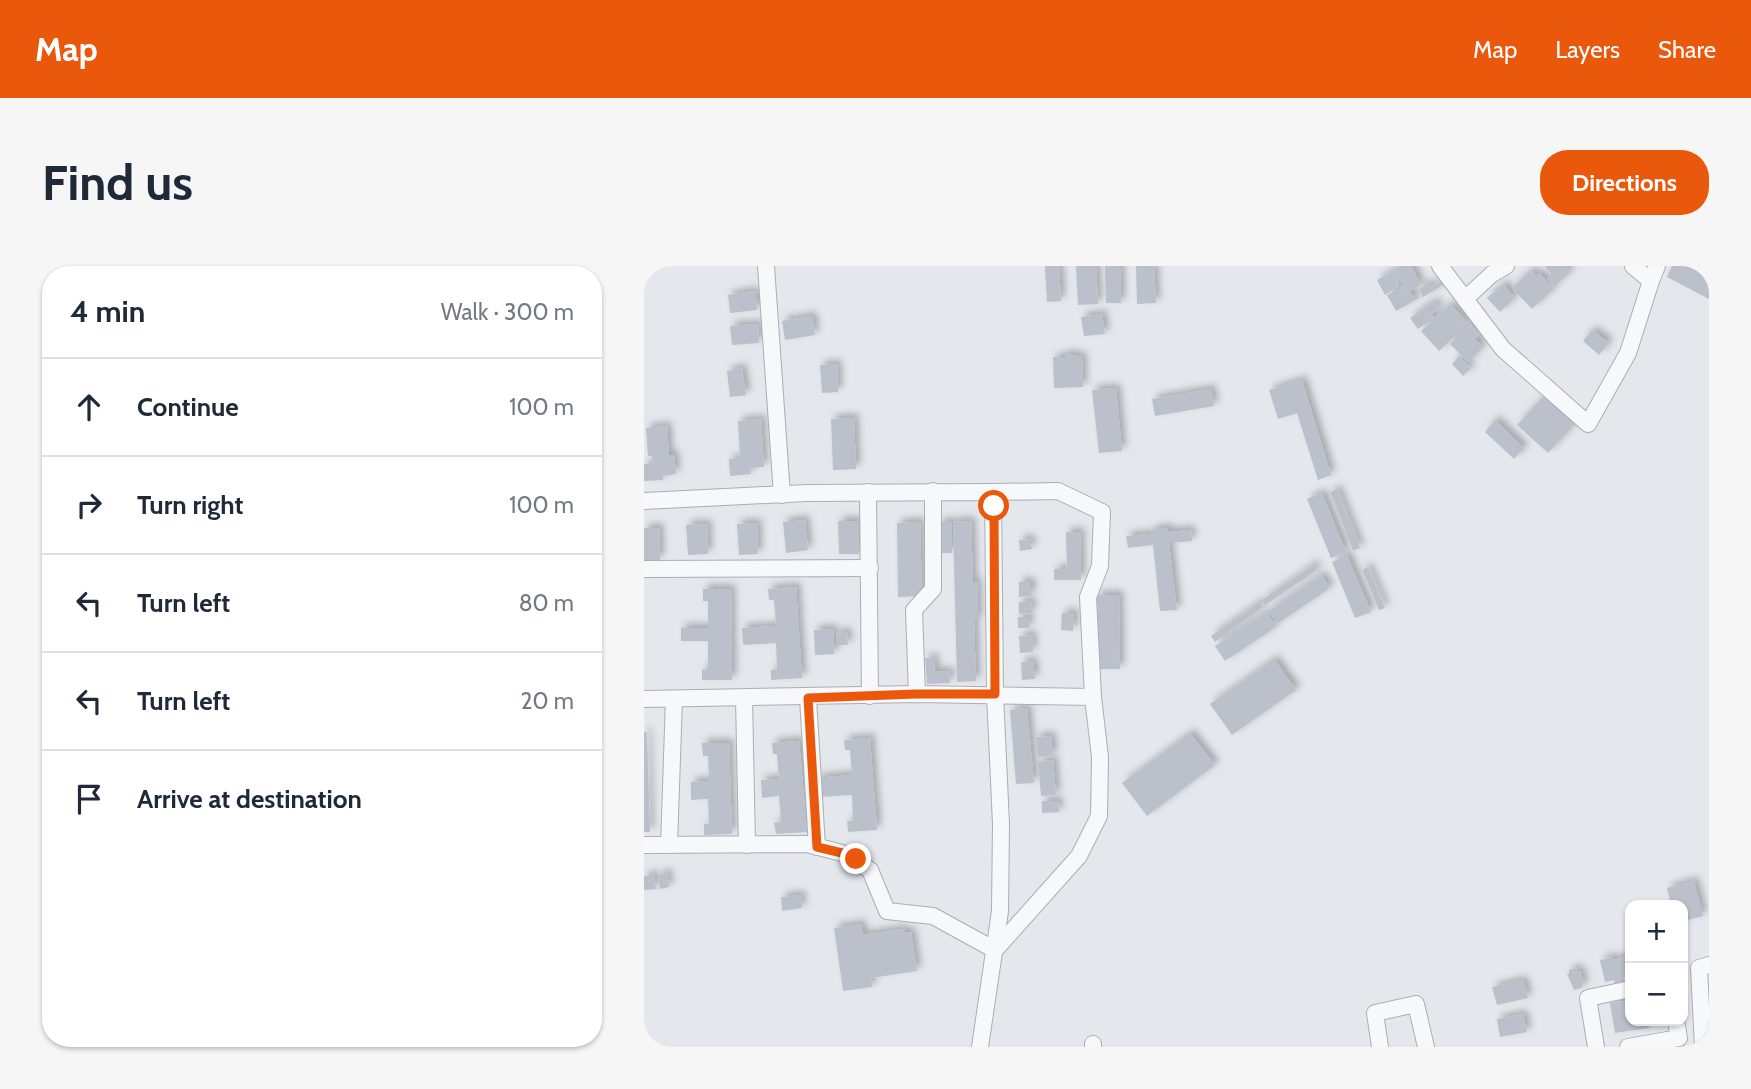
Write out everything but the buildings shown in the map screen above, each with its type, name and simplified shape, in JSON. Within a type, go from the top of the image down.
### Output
[{"type":"street","points":[[766,266],[782,495]]},
{"type":"street","points":[[1440,266],[1503,349],[1588,424],[1628,353],[1654,273],[1633,266]]},
{"type":"street","points":[[1465,299],[1492,274],[1506,266]]},
{"type":"street","points":[[916,694],[914,611],[933,589],[933,491]]},
{"type":"street","points":[[644,501],[868,492],[1058,491],[1102,512],[1100,566],[1088,597],[1093,697],[1100,757],[1099,816],[1079,856],[995,950]]},
{"type":"street","points":[[868,492],[870,696]]},
{"type":"street","points":[[980,1047],[1000,911],[1001,824],[995,694],[993,492]]},
{"type":"street","points":[[644,569],[870,568]]},
{"type":"street","points":[[644,699],[916,694],[1093,697]]},
{"type":"street","points":[[744,698],[747,845]]},
{"type":"street","points":[[808,698],[817,847]]},
{"type":"street","points":[[669,845],[674,699]]},
{"type":"street","points":[[644,845],[807,844],[842,853],[870,870],[887,911],[933,916],[995,950]]},
{"type":"street","points":[[1703,1047],[1699,968],[1709,965]]},
{"type":"street","points":[[1596,1047],[1588,998],[1625,990]]},
{"type":"street","points":[[1380,1047],[1375,1013],[1416,1004],[1426,1047]]},
{"type":"street","points":[[1628,1047],[1679,1038],[1677,1026]]},
{"type":"route","points":[[856,859],[817,847],[808,698],[995,694],[994,506]]}]
